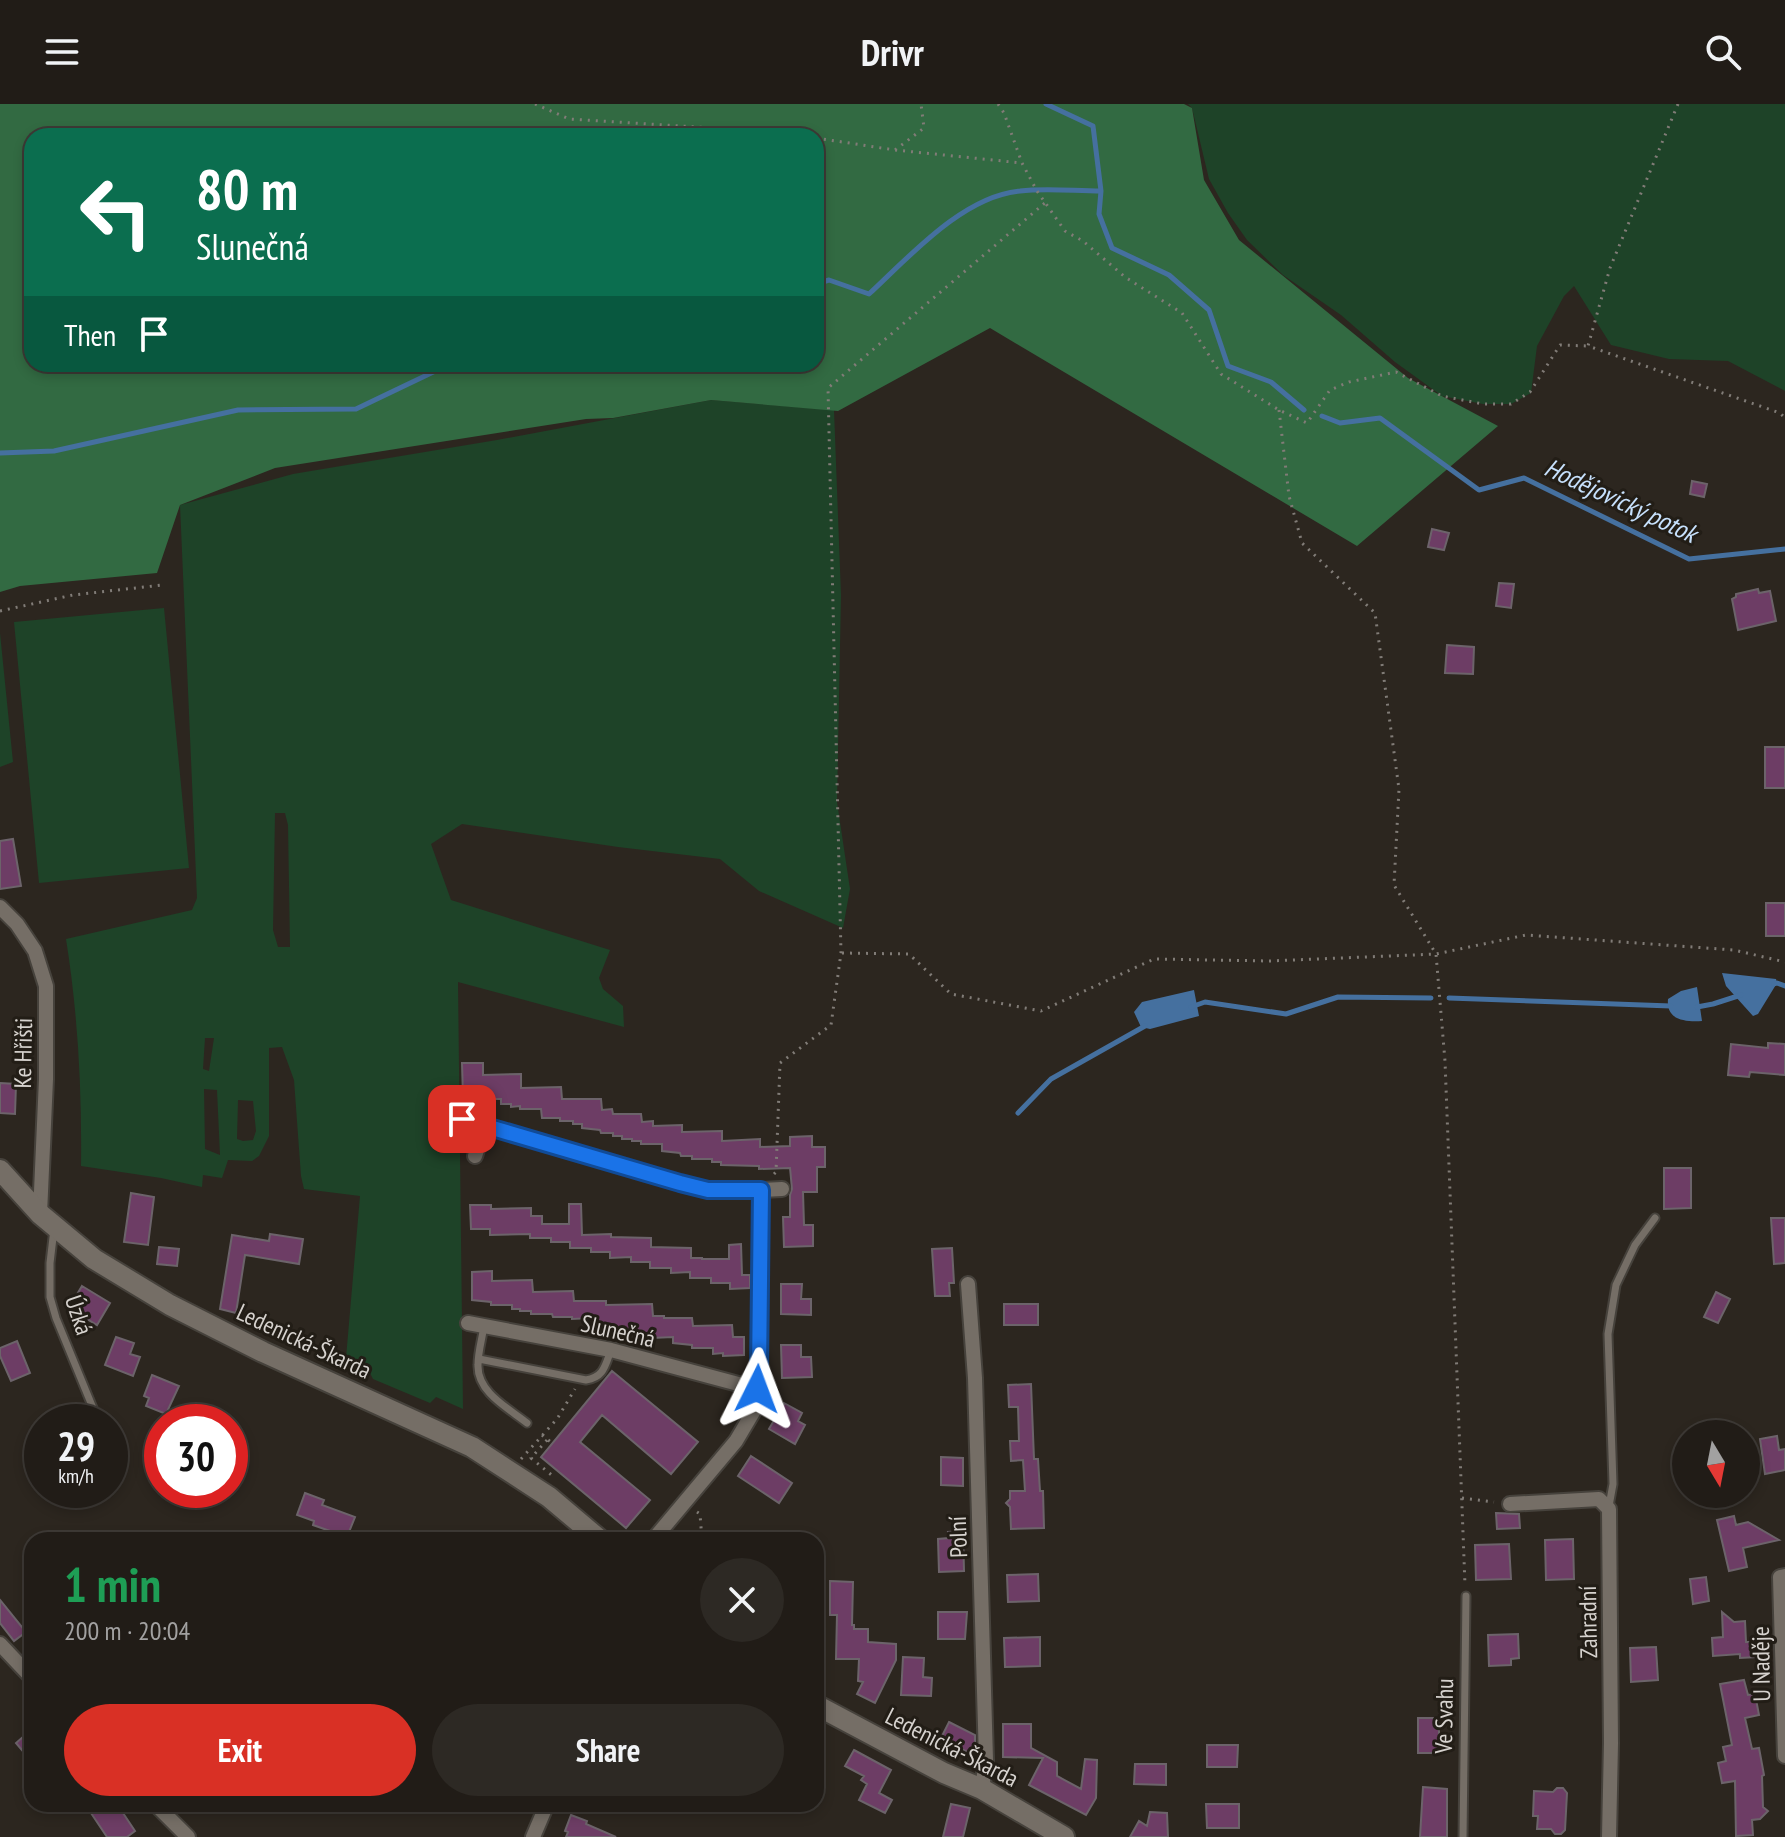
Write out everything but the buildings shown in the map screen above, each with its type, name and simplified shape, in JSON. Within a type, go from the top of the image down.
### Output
[{"type":"main road","name":"Ledenická-Škarda","points":[[0,1170],[47,1220],[94,1259],[170,1305],[263,1352],[472,1447],[549,1497],[591,1532]]},
{"type":"main road","name":"Ledenická-Škarda","points":[[824,1709],[944,1773],[982,1789],[1064,1837]]},
{"type":"street","name":"Ke Hřišti","points":[[0,907],[17,924],[35,951],[46,986],[47,1220]]},
{"type":"street","points":[[462,1119],[708,1190],[782,1189]]},
{"type":"street","points":[[475,1156],[485,1125]]},
{"type":"street","points":[[660,1532],[736,1441],[755,1409],[759,1374],[761,1190]]},
{"type":"street","name":"Polní","points":[[968,1284],[975,1378],[986,1760],[982,1789]]},
{"type":"street","name":"Slunečná","points":[[468,1323],[611,1350],[757,1389]]},
{"type":"street","points":[[1510,1504],[1599,1499],[1609,1509]]},
{"type":"street","name":"Zahradní","points":[[1609,1509],[1609,1837]]},
{"type":"street","name":"U Naděje","points":[[1785,1576],[1780,1577],[1785,1756]]},
{"type":"street","points":[[0,1644],[24,1670]]},
{"type":"street","points":[[163,1812],[188,1837]]},
{"type":"street","points":[[533,1837],[544,1812]]},
{"type":"lane","points":[[1609,1509],[1613,1484],[1608,1334],[1616,1285],[1635,1245],[1655,1218]]},
{"type":"lane","name":"Úzká","points":[[47,1220],[50,1297],[91,1404]]},
{"type":"lane","points":[[484,1326],[479,1378],[483,1387],[527,1423]]},
{"type":"lane","points":[[479,1359],[586,1380],[600,1376],[611,1350]]},
{"type":"lane","name":"Ve Svahu","points":[[1463,1837],[1466,1596]]},
{"type":"path","points":[[535,104],[569,119],[712,128]]},
{"type":"path","points":[[895,150],[924,128],[921,104]]},
{"type":"path","points":[[998,104],[1022,163],[1065,231],[1083,241],[1125,277],[1182,313],[1221,374],[1279,410],[1307,423],[1330,390],[1349,382],[1396,372],[1442,396],[1483,404],[1511,404],[1530,392],[1560,345],[1588,346],[1780,413],[1785,418]]},
{"type":"path","points":[[1588,346],[1610,268],[1678,104]]},
{"type":"path","points":[[824,139],[1022,163]]},
{"type":"path","points":[[761,1190],[776,1172],[780,1063],[831,1025],[841,953],[828,388],[1046,202]]},
{"type":"path","points":[[1279,410],[1289,496],[1302,543],[1375,613],[1399,789],[1394,885],[1436,954],[1445,1061],[1466,1596]]},
{"type":"path","points":[[0,611],[73,595],[162,585]]},
{"type":"path","points":[[841,953],[909,954],[951,994],[1041,1011],[1154,959],[1270,961],[1436,954],[1526,935],[1734,950],[1785,962]]},
{"type":"path","points":[[524,1455],[557,1419],[577,1387],[579,1378]]},
{"type":"path","points":[[542,1435],[552,1443]]},
{"type":"path","points":[[547,1440],[531,1458],[560,1482]]},
{"type":"path","points":[[1462,1498],[1510,1504]]},
{"type":"path","points":[[685,1502],[700,1514],[701,1532]]},
{"type":"green space","points":[[0,104],[1184,104],[1192,108],[1204,180],[1239,240],[1408,378],[1498,426],[1357,546],[990,328],[838,411],[711,400],[613,418],[586,419],[275,468],[180,505],[157,573],[20,586],[0,592]]},
{"type":"green space","points":[[1188,104],[1785,104],[1785,391],[1728,361],[1669,359],[1611,345],[1574,286],[1564,296],[1537,346],[1531,393],[1511,404],[1483,404],[1442,396],[1395,362],[1341,315],[1283,275],[1247,240],[1209,179],[1192,108]]},
{"type":"green space","points":[[711,400],[834,410],[841,595],[837,802],[850,889],[843,928],[759,891],[720,859],[462,824],[431,844],[451,900],[610,950],[599,978],[603,989],[623,1006],[624,1027],[458,982],[463,1409],[436,1397],[430,1403],[373,1379],[364,1361],[346,1358],[360,1196],[304,1189],[294,1080],[282,1047],[269,1048],[269,1136],[259,1156],[252,1161],[228,1160],[222,1178],[203,1175],[202,1187],[81,1166],[78,1052],[66,939],[192,910],[197,898],[180,505],[293,474]],"holes":[[[275,813],[285,813],[288,825],[290,947],[278,947],[273,930]],[[205,1038],[214,1038],[209,1071],[203,1069]],[[204,1089],[217,1090],[220,1155],[205,1149]],[[238,1100],[253,1101],[256,1131],[253,1140],[237,1139]]]},
{"type":"green space","points":[[164,608],[189,868],[39,883],[14,622]]},
{"type":"green space","points":[[0,633],[13,762],[0,767]]},
{"type":"water","points":[[1722,973],[1776,979],[1777,983],[1758,1014],[1753,1016],[1726,986]]},
{"type":"water","points":[[1697,987],[1702,1021],[1683,1020],[1673,1015],[1668,999],[1681,991]]},
{"type":"water","points":[[1194,990],[1199,1016],[1150,1029],[1141,1027],[1134,1012],[1142,1002]]},
{"type":"waterway","name":"Hodějovický potok","points":[[1046,104],[1093,126],[1101,191],[1099,214],[1112,248],[1169,275],[1209,310],[1228,366],[1271,382],[1304,410]]},
{"type":"waterway","points":[[824,282],[829,280],[869,294],[938,230],[978,204],[999,195],[1030,190],[1101,191]]},
{"type":"waterway","points":[[0,453],[54,451],[238,410],[356,409],[433,372]]},
{"type":"waterway","name":"Hodějovický potok","points":[[1322,416],[1340,423],[1380,418],[1479,490],[1524,478],[1689,559],[1785,549]]},
{"type":"waterway","points":[[1774,984],[1785,986]]},
{"type":"waterway","points":[[1697,1007],[1741,995]]},
{"type":"waterway","points":[[1191,1007],[1205,1002],[1286,1014],[1338,997],[1431,998]]},
{"type":"waterway","points":[[1449,998],[1671,1006]]},
{"type":"waterway","points":[[1018,1113],[1051,1079],[1145,1026]]},
{"type":"route","points":[[462,1119],[708,1190],[761,1190],[757,1389]]}]
